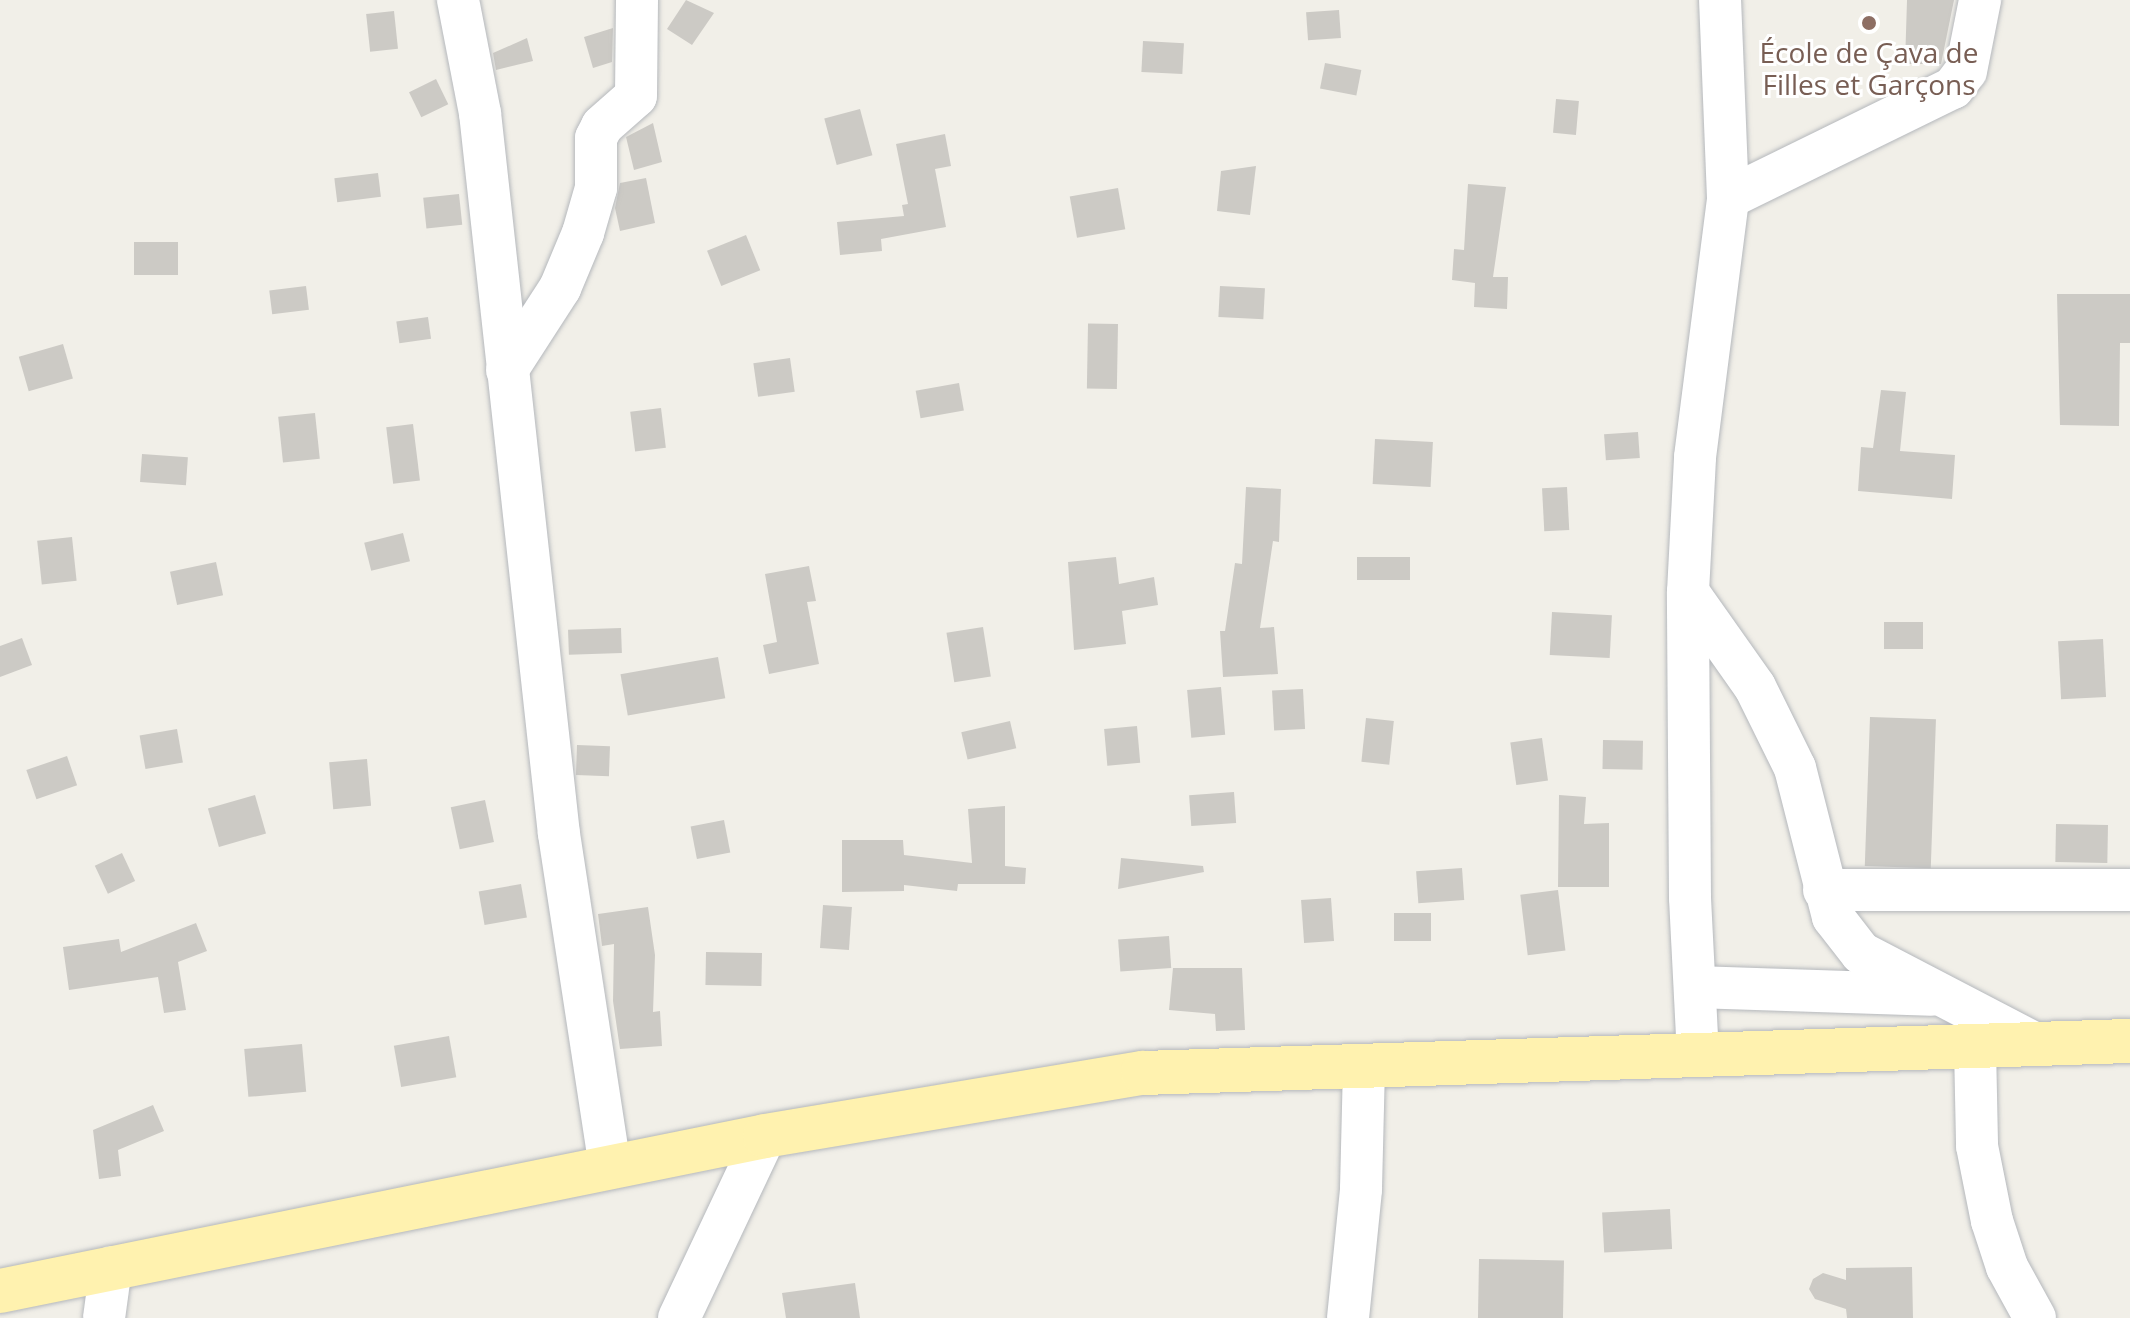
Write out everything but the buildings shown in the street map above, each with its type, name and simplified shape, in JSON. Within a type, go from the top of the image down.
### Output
[{"type":"main road","points":[[0,1291],[765,1136],[1143,1073],[2038,1045],[2124,1045]]},
{"type":"street","points":[[458,0],[480,113],[559,834],[610,1167]]},
{"type":"street","points":[[507,370],[560,288],[583,233],[596,188],[596,138],[602,126],[636,96],[637,0]]},
{"type":"street","points":[[1698,1056],[1690,898],[1688,592],[1695,457],[1728,198],[1720,0]]},
{"type":"street","points":[[1728,198],[1953,88],[1966,71],[1980,0]]},
{"type":"street","points":[[1688,592],[1755,687],[1795,768],[1833,917],[1861,953],[1937,996],[2038,1045]]},
{"type":"street","points":[[1824,890],[2130,890]]},
{"type":"street","points":[[1695,987],[1937,996]]},
{"type":"street","points":[[1975,1047],[1977,1146],[1992,1221],[2007,1267],[2035,1318]]},
{"type":"street","points":[[1348,1318],[1361,1189],[1364,1066]]},
{"type":"street","points":[[679,1318],[765,1136]]},
{"type":"street","points":[[104,1318],[111,1267]]},
{"type":"place","name":"École de Çava de Filles et Garçons","points":[[1869,23]]}]
